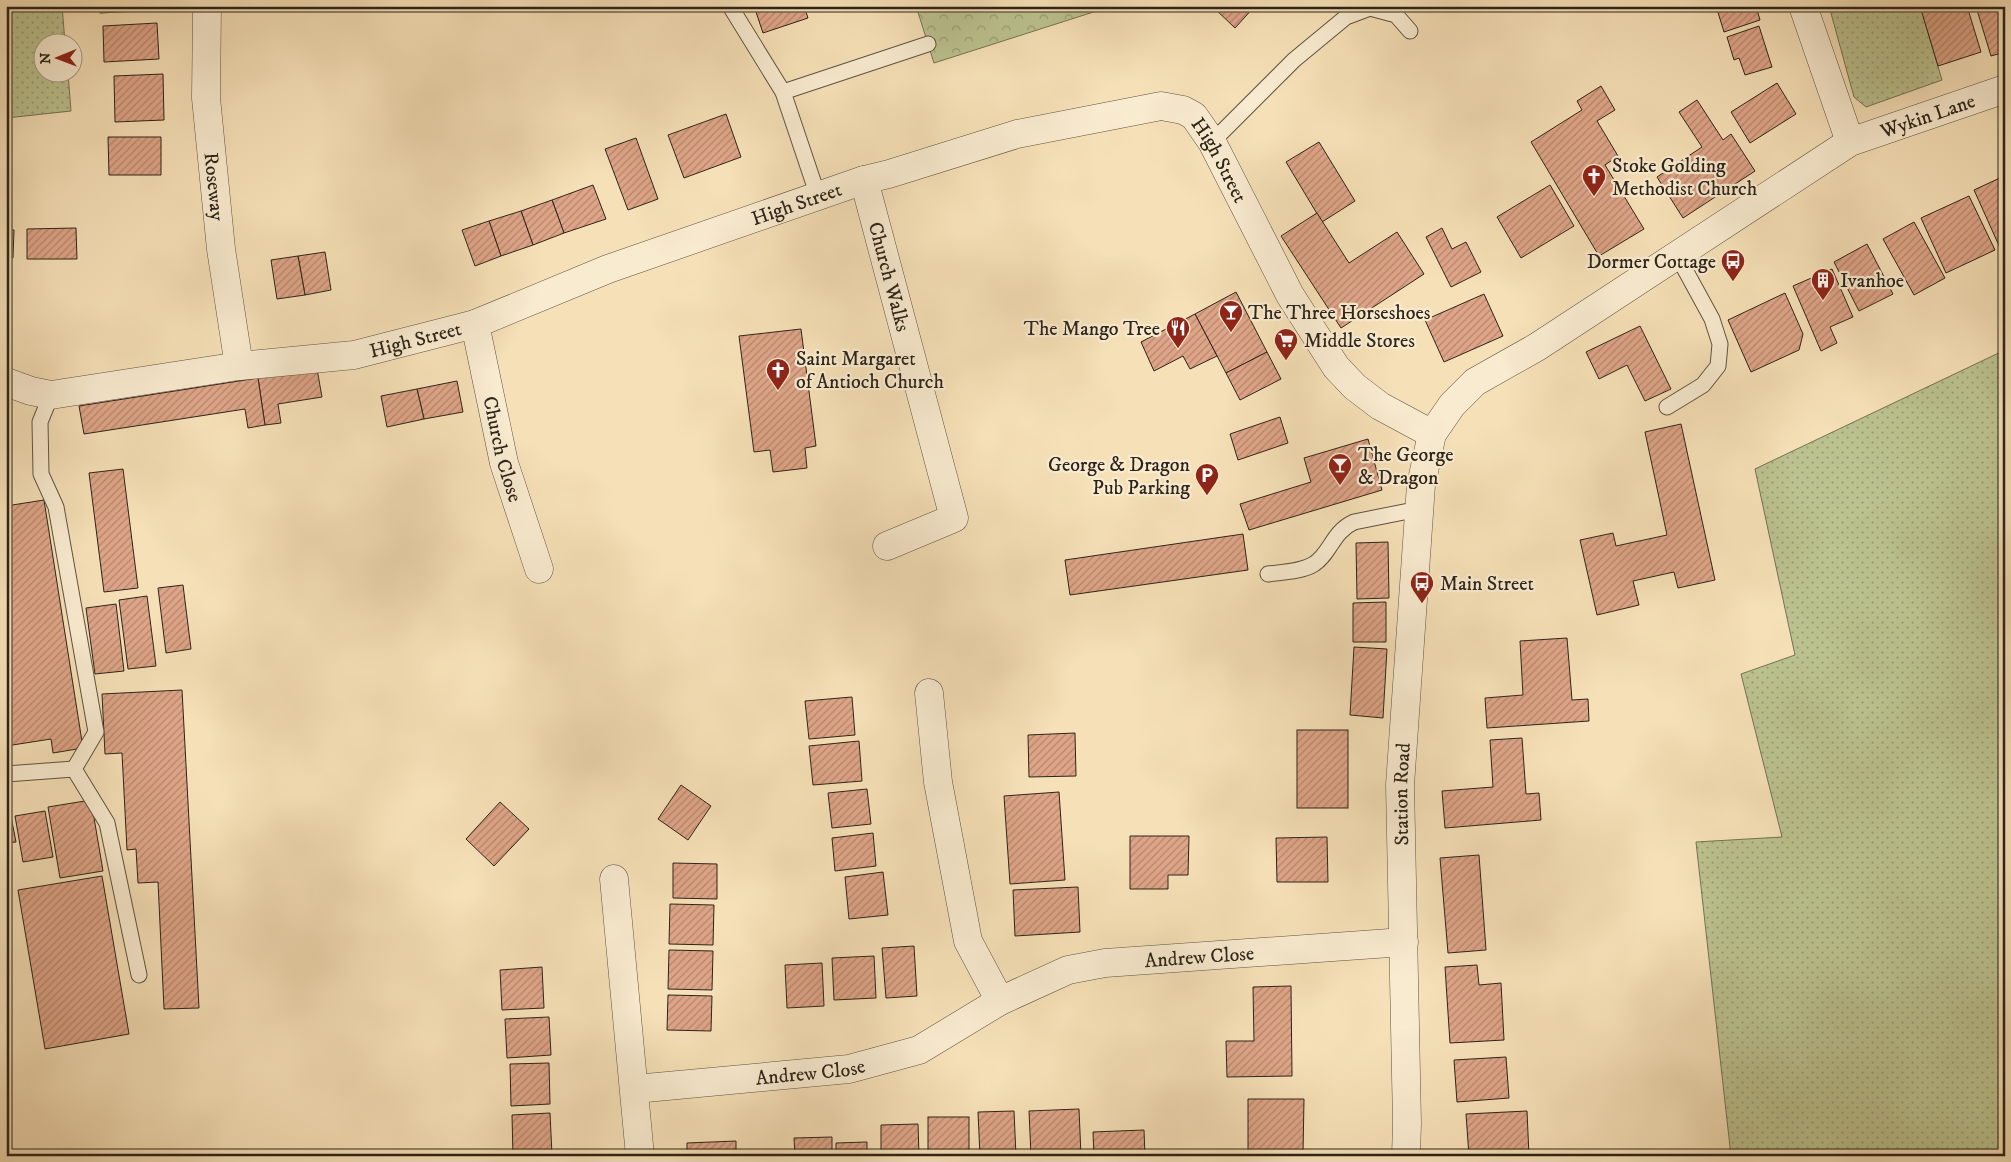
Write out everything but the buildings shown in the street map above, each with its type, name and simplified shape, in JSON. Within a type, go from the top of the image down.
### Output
[{"type":"street","name":"Roseway","points":[[207,6],[206,98],[221,249],[239,366]]},
{"type":"street","points":[[1432,434],[1452,405],[1475,382],[1537,347],[1850,142],[1803,6]]},
{"type":"street","name":"Wykin Lane","points":[[1850,142],[2005,90]]},
{"type":"street","name":"High Street","points":[[6,382],[31,391],[51,395],[239,366],[354,354],[475,324],[608,269],[864,180],[1017,134],[1161,106],[1183,110],[1194,116],[1212,142],[1290,295],[1336,367],[1355,387],[1380,406],[1432,434]]},
{"type":"street","name":"Church Walks","points":[[864,180],[954,518],[887,546]]},
{"type":"street","name":"Church Close","points":[[475,324],[504,463],[539,569]]},
{"type":"street","name":"Station Road","points":[[1406,1156],[1407,1123],[1400,785],[1421,485],[1432,434]]},
{"type":"street","points":[[929,693],[938,782],[968,941],[1000,1001]]},
{"type":"street","points":[[614,880],[640,1156]]},
{"type":"street","name":"Andrew Close","points":[[635,1089],[849,1069],[919,1050],[1000,1001],[1068,970],[1105,963],[1404,942]]},
{"type":"lane","points":[[730,6],[783,92],[818,196]]},
{"type":"lane","points":[[1212,142],[1294,60],[1346,17],[1370,8],[1396,15],[1410,31]]},
{"type":"lane","points":[[783,92],[928,44]]},
{"type":"lane","points":[[1667,407],[1703,385],[1718,366],[1720,344],[1712,319],[1677,255]]},
{"type":"lane","points":[[51,395],[40,422],[41,474],[56,507],[96,732],[74,769]]},
{"type":"lane","points":[[1268,574],[1297,570],[1314,564],[1341,531],[1350,524],[1419,509]]},
{"type":"lane","points":[[6,774],[74,769]]},
{"type":"lane","points":[[74,769],[107,822],[139,974]]},
{"type":"green space","points":[[6,6],[62,6],[64,32],[32,32],[32,82],[69,82],[71,111],[6,118]]},
{"type":"green space","points":[[916,6],[1105,6],[1106,8],[934,63]]},
{"type":"green space","points":[[1829,6],[1920,6],[1942,80],[1866,107],[1854,97]]},
{"type":"green space","points":[[2005,350],[2005,1156],[1731,1156],[1696,842],[1782,837],[1741,674],[1795,655],[1755,469]]},
{"type":"place","name":"Stoke Golding Methodist Church","points":[[1594,197]]},
{"type":"place","name":"Dormer Cottage","points":[[1733,282]]},
{"type":"place","name":"Ivanhoe","points":[[1823,301]]},
{"type":"place","name":"The Three Horseshoes","points":[[1231,333]]},
{"type":"place","name":"The Mango Tree","points":[[1178,349]]},
{"type":"place","name":"Middle Stores","points":[[1286,361]]},
{"type":"place","name":"Saint Margaret of Antioch Church","points":[[778,391]]},
{"type":"place","name":"The George & Dragon","points":[[1340,486]]},
{"type":"place","name":"George & Dragon Pub Parking","points":[[1207,496]]},
{"type":"place","name":"Main Street","points":[[1422,604]]}]
